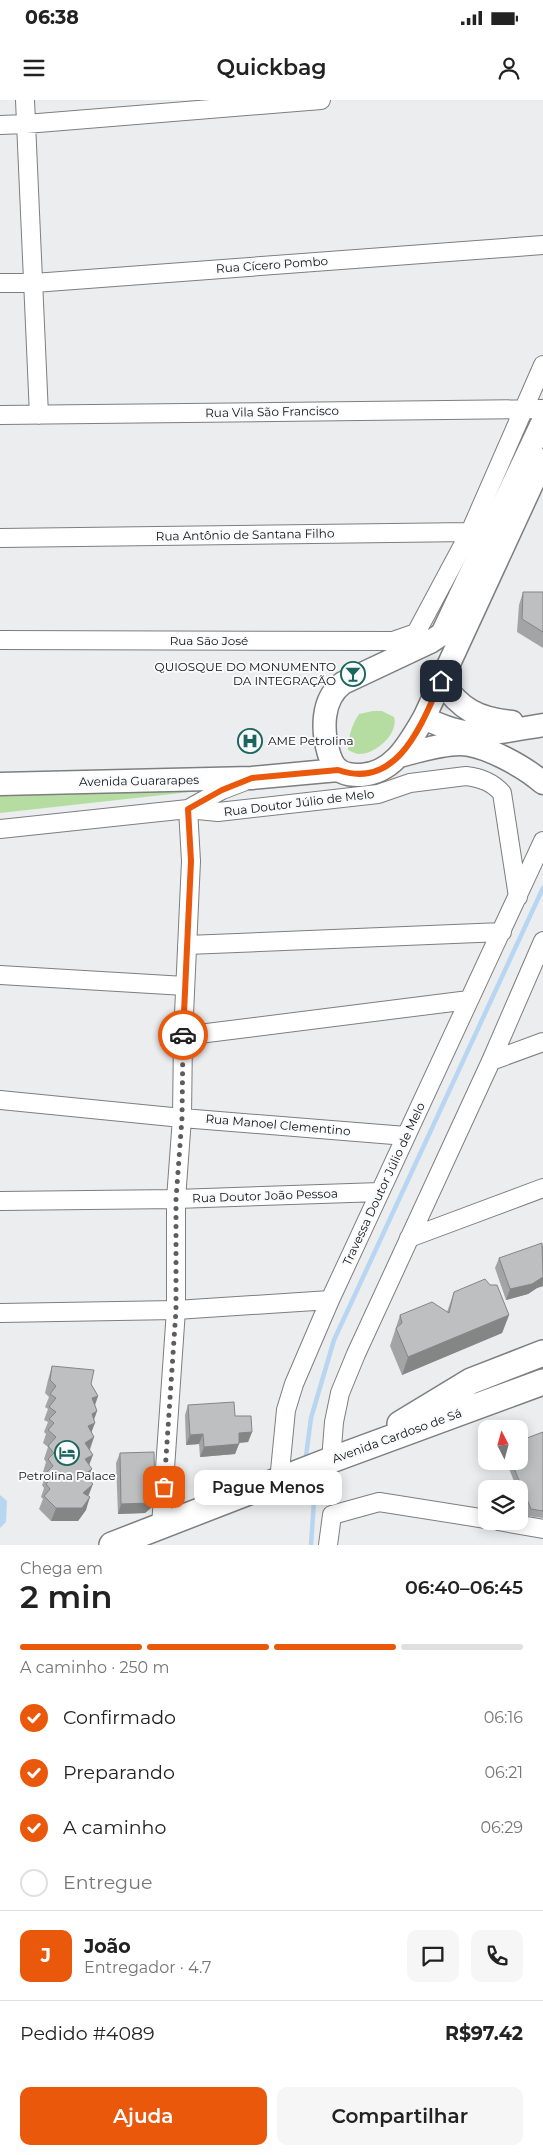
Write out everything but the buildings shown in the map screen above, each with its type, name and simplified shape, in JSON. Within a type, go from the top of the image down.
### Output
[{"type":"highway","points":[[362,1449],[463,1385],[543,1353]]},
{"type":"highway","name":"Avenida Cardoso de Sá","points":[[112,1545],[331,1460],[543,1382]]},
{"type":"main road","points":[[338,770],[332,761],[326,744],[324,724],[326,708],[331,695],[343,683],[381,665],[423,638],[442,634],[480,533],[543,421]]},
{"type":"main road","points":[[399,756],[407,748],[424,718],[542,466]]},
{"type":"main road","points":[[441,681],[459,703],[469,711],[481,716],[509,722],[543,725]]},
{"type":"main road","points":[[424,718],[452,729],[466,732],[487,732],[543,725]]},
{"type":"main road","points":[[399,756],[440,746],[461,744],[480,747],[525,770],[543,783]]},
{"type":"main road","name":"Avenida Guararapes","points":[[0,784],[252,778],[338,770],[352,775],[381,770],[399,756]]},
{"type":"street","points":[[25,100],[39,415]]},
{"type":"street","points":[[0,125],[321,100]]},
{"type":"street","name":"Rua Cícero Pombo","points":[[0,284],[543,245]]},
{"type":"street","points":[[480,533],[524,408],[543,365]]},
{"type":"street","name":"Rua Vila São Francisco","points":[[0,415],[543,409]]},
{"type":"street","name":"Rua Antônio de Santana Filho","points":[[0,538],[480,533]]},
{"type":"street","name":"Rua São José","points":[[0,640],[393,641],[423,638]]},
{"type":"street","name":"Rua Doutor Júlio de Melo","points":[[0,829],[188,809],[218,812],[378,794],[410,783],[466,776],[493,783],[502,793],[518,897]]},
{"type":"street","points":[[161,1526],[176,1310],[176,1199],[182,1118],[183,1036],[191,861],[188,809],[222,790],[252,778]]},
{"type":"street","name":"Travessa Doutor Júlio de Melo","points":[[279,1481],[282,1440],[294,1384],[330,1300],[543,841]]},
{"type":"street","points":[[188,945],[502,932]]},
{"type":"street","points":[[331,1460],[334,1422],[340,1393],[356,1354],[491,1061],[543,941]]},
{"type":"street","points":[[0,975],[185,986]]},
{"type":"street","points":[[183,1036],[469,1000]]},
{"type":"street","points":[[491,1061],[543,1042]]},
{"type":"street","name":"Rua Manoel Clementino","points":[[0,1100],[182,1118],[406,1136]]},
{"type":"street","points":[[409,1238],[543,1188]]},
{"type":"street","name":"Rua Doutor João Pessoa","points":[[0,1201],[176,1199],[380,1192]]},
{"type":"street","points":[[0,1313],[176,1310],[330,1300]]},
{"type":"street","points":[[328,1545],[333,1514],[370,1503],[389,1502],[478,1518]]},
{"type":"street","points":[[528,1526],[543,1529]]},
{"type":"green space","points":[[382,711],[394,717],[393,730],[379,747],[372,751],[357,754],[348,750],[351,731],[359,714]]},
{"type":"green space","points":[[208,790],[0,813],[0,793]]},
{"type":"water","points":[[0,1495],[7,1501],[6,1522],[0,1528]]},
{"type":"waterway","points":[[306,1456],[311,1418],[334,1340],[543,888]]},
{"type":"waterway","points":[[311,1545],[314,1501]]},
{"type":"way so far","points":[[164,1487],[176,1310],[176,1199],[182,1118],[183,1035]]},
{"type":"place","name":"QUIOSQUE DO MONUMENTO DA INTEGRAÇÃO","points":[[353,674]]},
{"type":"place","name":"AME Petrolina","points":[[250,741]]},
{"type":"place","name":"Petrolina Palace","points":[[67,1453]]},
{"type":"place","name":"Pague Menos","points":[[164,1487]]},
{"type":"route","points":[[183,1035],[191,861],[188,809],[222,790],[252,778],[338,770],[352,775],[381,770],[407,748],[424,718],[441,681]]}]
